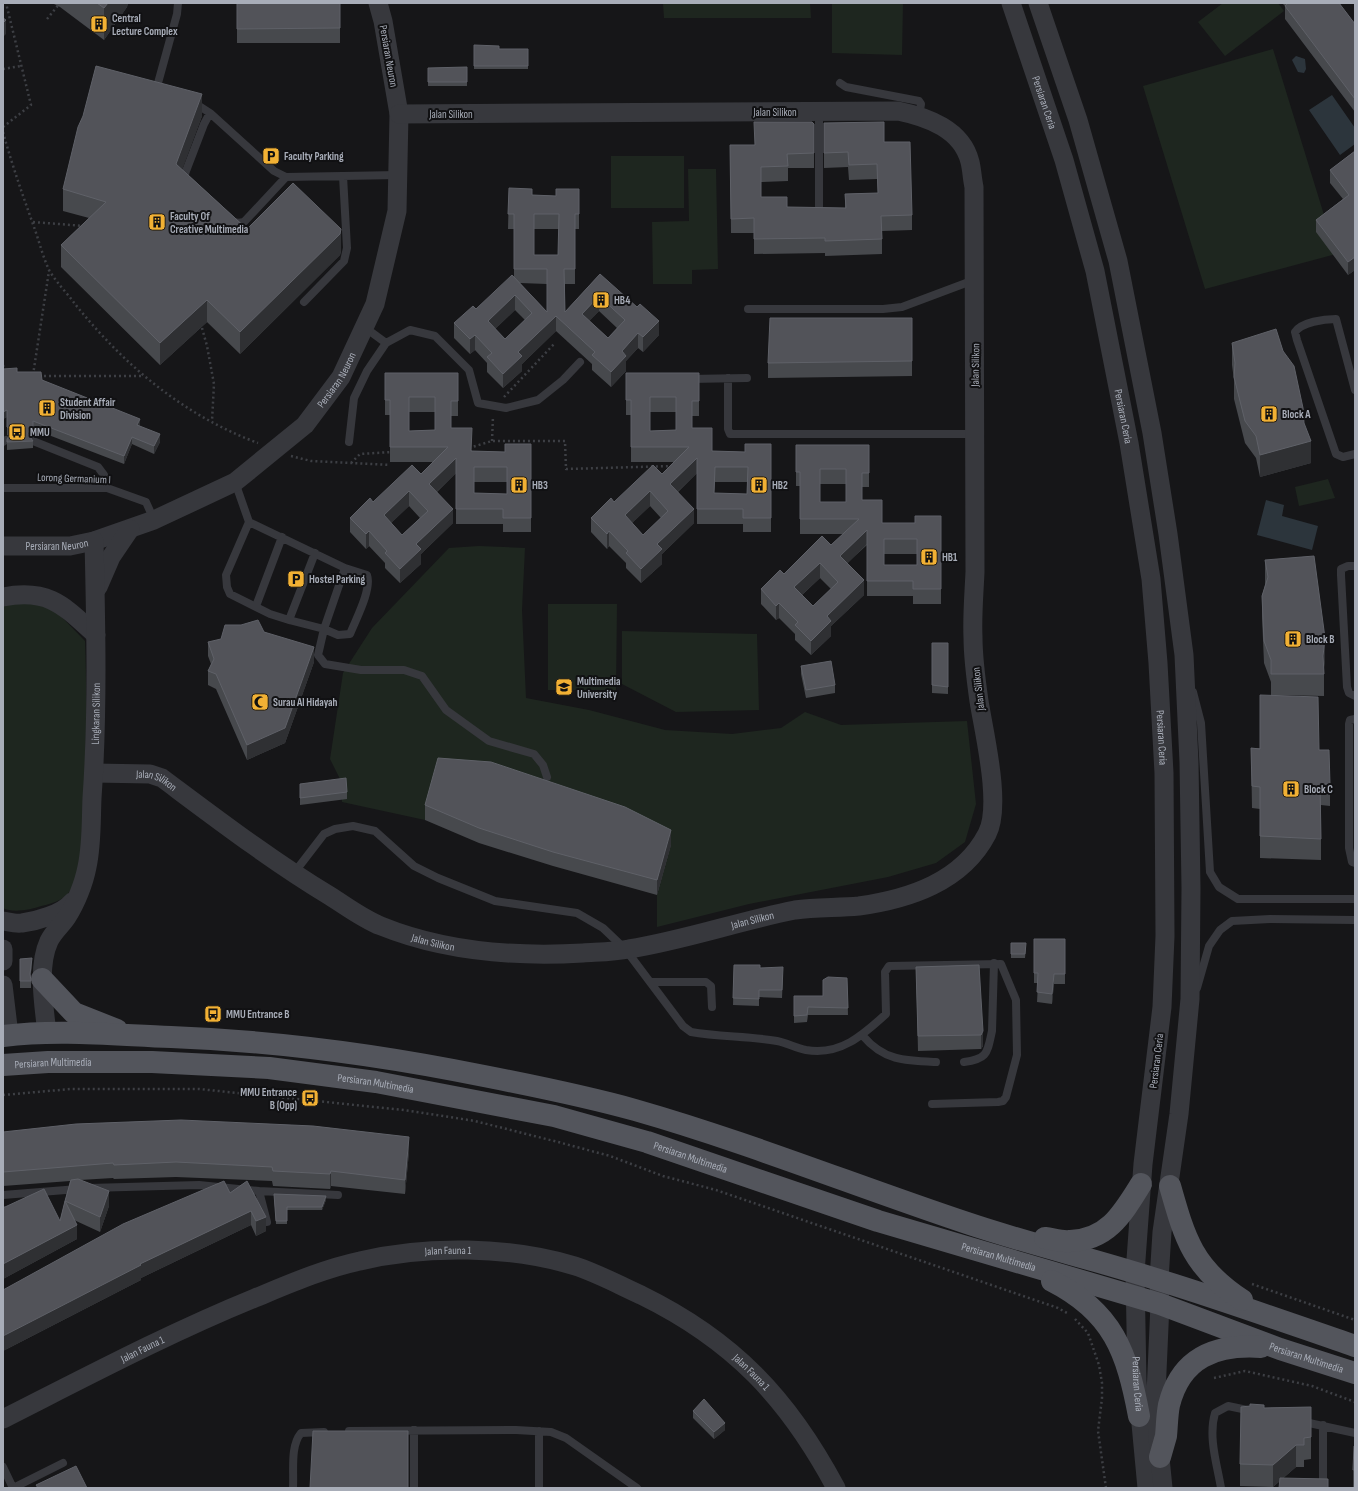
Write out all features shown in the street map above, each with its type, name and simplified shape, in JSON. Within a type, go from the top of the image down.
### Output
[{"type":"main road","points":[[42,979],[74,1013],[132,1035]]},
{"type":"main road","name":"Persiaran Multimedia","points":[[6,1036],[47,1033],[210,1038],[340,1052],[455,1070],[578,1096],[633,1110],[693,1128],[966,1222],[1159,1280],[1355,1346]]},
{"type":"main road","name":"Persiaran Multimedia","points":[[3,1065],[48,1062],[152,1062],[269,1068],[376,1082],[467,1098],[554,1116],[647,1142],[878,1221],[1160,1304],[1280,1348],[1355,1373]]},
{"type":"main road","points":[[966,1222],[1029,1236],[1069,1241],[1084,1239],[1107,1230],[1130,1203],[1141,1184]]},
{"type":"main road","points":[[1170,1186],[1185,1238],[1194,1255],[1207,1272],[1220,1285],[1252,1307],[1291,1324]]},
{"type":"main road","points":[[985,1253],[1070,1291],[1088,1303],[1106,1322],[1128,1368],[1133,1383],[1140,1416]]},
{"type":"main road","points":[[1160,1457],[1166,1436],[1169,1406],[1173,1393],[1188,1366],[1196,1359],[1226,1347],[1245,1346],[1280,1348]]},
{"type":"street","name":"Persiaran Neuron","points":[[3,546],[70,546],[94,541],[154,520],[236,482],[274,449],[305,425],[341,377],[375,304],[396,211],[399,174],[399,114],[383,21],[378,3]]},
{"type":"street","name":"Persiaran Ceria","points":[[1011,3],[1064,160],[1095,271],[1129,443],[1151,578],[1158,663],[1164,773],[1165,943],[1162,1008],[1141,1184],[1135,1273],[1137,1298],[1137,1381],[1147,1488]]},
{"type":"street","name":"Persiaran Ceria","points":[[1038,3],[1078,120],[1118,261],[1152,433],[1168,534],[1184,655],[1189,762],[1191,888],[1190,999],[1187,1040],[1170,1186],[1162,1232],[1159,1280],[1160,1304],[1156,1394],[1163,1488]]},
{"type":"street","name":"Jalan Silikon","points":[[94,773],[150,774],[162,778],[294,874],[378,925],[420,940],[460,949],[505,953],[548,955],[626,950],[669,942],[705,931],[799,910],[859,906],[920,892],[956,872],[976,851],[989,832],[992,814],[991,782],[978,699],[972,636],[975,572],[974,187],[970,161],[961,142],[941,125],[919,116],[898,111],[399,114]]},
{"type":"street","points":[[95,596],[111,557],[130,529]]},
{"type":"street","name":"Lingkaran Silikon","points":[[47,1033],[42,979],[48,942],[55,930],[67,918],[82,885],[87,868],[90,844],[94,773],[96,635],[94,541]]},
{"type":"street","points":[[3,596],[22,593],[44,596],[69,610],[96,635]]},
{"type":"street","name":"Lingkaran Silikon","points":[[3,921],[22,923],[57,912],[70,904],[82,885]]},
{"type":"street","points":[[3,949],[3,961]]},
{"type":"street","points":[[3,985],[6,1036]]},
{"type":"street","name":"Jalan Fauna 1","points":[[3,1419],[199,1321],[310,1276],[360,1260],[407,1253],[492,1252],[537,1257],[575,1266],[609,1280],[657,1303],[706,1333],[744,1362],[771,1391],[817,1453],[836,1488]]},
{"type":"lane","points":[[168,97],[162,96],[158,91],[158,83],[177,14],[178,3]]},
{"type":"lane","points":[[840,83],[846,87],[919,101],[921,104],[919,116]]},
{"type":"lane","points":[[187,99],[210,113],[274,171],[286,177],[399,174]]},
{"type":"lane","points":[[819,112],[819,211]]},
{"type":"lane","points":[[192,190],[187,186],[184,178],[204,124],[210,113]]},
{"type":"lane","points":[[304,302],[344,260],[347,248],[344,176]]},
{"type":"lane","points":[[226,217],[232,222],[244,222],[286,177]]},
{"type":"lane","points":[[748,309],[882,309],[902,307],[974,280]]},
{"type":"lane","points":[[1355,390],[1336,319],[1327,319],[1299,327],[1295,332],[1297,340],[1336,454],[1343,457],[1355,454]]},
{"type":"lane","points":[[366,325],[371,332],[386,343]]},
{"type":"lane","points":[[349,442],[354,398],[367,371],[386,343],[410,330],[435,336],[469,370],[478,403],[506,408],[538,400],[563,380],[580,362]]},
{"type":"lane","points":[[728,378],[728,429],[730,434],[974,434]]},
{"type":"lane","points":[[680,379],[747,378]]},
{"type":"lane","points":[[33,441],[98,467],[104,475],[107,488]]},
{"type":"lane","points":[[236,482],[250,522],[226,574],[227,588],[230,594],[270,614],[324,629],[338,635],[350,634],[368,588],[369,580],[367,574],[345,568],[250,522]]},
{"type":"lane","name":"Lorong Germanium I","points":[[3,488],[107,488],[146,502],[154,520]]},
{"type":"lane","points":[[256,606],[282,537]]},
{"type":"lane","points":[[289,620],[315,553]]},
{"type":"lane","points":[[1355,566],[1348,566],[1342,569],[1341,576],[1347,687],[1349,693],[1355,696]]},
{"type":"lane","points":[[345,568],[324,629],[318,655],[325,664],[362,670],[404,670],[422,676],[446,710],[489,741],[534,754],[543,765],[547,777]]},
{"type":"lane","points":[[1184,655],[1201,723],[1210,872],[1219,887],[1238,899],[1355,899]]},
{"type":"lane","points":[[1355,719],[1350,720],[1349,724],[1349,848],[1352,862],[1355,863]]},
{"type":"lane","points":[[294,874],[324,834],[335,829],[353,826],[375,831],[414,866],[438,878],[495,901],[577,913],[603,928],[626,950],[683,1026],[691,1032],[777,1041],[806,1050],[827,1051],[842,1046],[863,1036],[886,1014],[885,972],[889,966],[1001,964],[1016,1000],[1016,1055],[1006,1097],[1003,1101],[998,1102],[932,1104]]},
{"type":"lane","points":[[1187,1040],[1198,987],[1209,946],[1220,930],[1232,922],[1270,919],[1355,920]]},
{"type":"lane","points":[[964,1062],[983,1057],[990,1041],[992,1031],[994,963]]},
{"type":"lane","points":[[651,982],[706,982],[711,986],[712,1008]]},
{"type":"lane","points":[[863,1036],[877,1049],[896,1059],[936,1062]]},
{"type":"lane","points":[[3,1195],[56,1190],[151,1185],[224,1187],[259,1191],[338,1195]]},
{"type":"lane","points":[[203,1195],[224,1187]]},
{"type":"lane","points":[[36,1200],[56,1190]]},
{"type":"lane","points":[[259,1191],[268,1222]]},
{"type":"lane","points":[[1221,1488],[1212,1436],[1214,1413],[1228,1406],[1257,1412]]},
{"type":"lane","points":[[1294,1420],[1355,1433]]},
{"type":"lane","points":[[1322,1425],[1323,1488]]},
{"type":"lane","points":[[414,1430],[414,1488]]},
{"type":"lane","points":[[293,1488],[294,1445],[301,1433],[414,1430],[551,1432],[566,1438],[637,1488]]},
{"type":"lane","points":[[539,1431],[539,1488]]},
{"type":"lane","points":[[3,1467],[13,1488],[63,1464]]},
{"type":"path","points":[[3,127],[31,105],[6,3]]},
{"type":"path","points":[[47,19],[60,3]]},
{"type":"path","points":[[3,69],[21,66]]},
{"type":"path","points":[[3,132],[15,175],[50,270],[90,322],[143,376],[190,411],[244,438],[274,449],[311,461],[390,465]]},
{"type":"path","points":[[32,222],[92,226]]},
{"type":"path","points":[[32,376],[50,270]]},
{"type":"path","points":[[202,328],[214,384],[212,421]]},
{"type":"path","points":[[492,441],[493,409],[554,344]]},
{"type":"path","points":[[3,365],[6,374]]},
{"type":"path","points":[[26,376],[143,376]]},
{"type":"path","points":[[467,448],[492,441],[565,441],[566,468],[678,466]]},
{"type":"path","points":[[351,463],[360,454],[399,452]]},
{"type":"path","points":[[3,1095],[71,1089],[198,1089],[333,1101],[475,1121],[610,1156],[663,1176],[716,1190],[1058,1308],[1072,1316],[1088,1333],[1099,1365],[1102,1383],[1102,1398],[1098,1431],[1106,1488]]},
{"type":"path","points":[[1248,1282],[1355,1320]]},
{"type":"path","points":[[1214,1378],[1245,1371],[1312,1386],[1355,1402]]},
{"type":"shaded area","points":[[663,3],[810,3],[811,18],[664,18]]},
{"type":"shaded area","points":[[832,3],[903,3],[902,55],[832,53]]},
{"type":"shaded area","points":[[1223,3],[1278,3],[1284,11],[1225,56],[1198,22]]},
{"type":"shaded area","points":[[1273,49],[1336,254],[1205,289],[1143,86]]},
{"type":"shaded area","points":[[1296,56],[1305,59],[1306,69],[1304,73],[1298,72],[1292,60]]},
{"type":"shaded area","points":[[1332,95],[1355,128],[1355,144],[1340,155],[1309,110]]},
{"type":"shaded area","points":[[611,156],[684,156],[684,208],[611,208]]},
{"type":"shaded area","points":[[688,169],[716,169],[718,269],[692,270],[692,284],[653,284],[652,222],[689,221]]},
{"type":"shaded area","points":[[1328,479],[1335,498],[1299,506],[1295,487]]},
{"type":"shaded area","points":[[1266,500],[1284,505],[1282,516],[1318,526],[1312,550],[1257,535]]},
{"type":"shaded area","points":[[479,546],[525,548],[522,610],[526,698],[589,710],[665,730],[732,734],[781,728],[805,712],[841,725],[967,721],[976,804],[965,842],[936,863],[888,877],[749,904],[657,927],[657,895],[671,845],[438,772],[425,820],[342,802],[341,781],[330,759],[343,673],[372,628],[449,548]]},
{"type":"shaded area","points":[[30,602],[53,608],[85,641],[86,714],[84,841],[79,869],[70,891],[60,900],[30,909],[16,911],[3,908],[3,604]]},
{"type":"shaded area","points":[[548,604],[617,604],[616,690],[548,690]]},
{"type":"shaded area","points":[[622,631],[757,634],[759,710],[676,712],[622,684]]},
{"type":"building","points":[[97,3],[108,3],[104,8]]},
{"type":"building","points":[[237,3],[340,3],[340,28],[237,29]]},
{"type":"building","points":[[1288,3],[1339,3],[1355,24],[1355,99],[1285,6]]},
{"type":"building","points":[[474,45],[499,46],[499,49],[528,49],[528,66],[474,66]]},
{"type":"building","name":"Faculty Of Creative Multimedia","points":[[96,66],[202,94],[176,164],[247,229],[293,183],[341,229],[340,234],[240,332],[207,300],[160,343],[61,245],[106,202],[63,189],[78,127],[83,116]]},
{"type":"building","points":[[467,67],[467,82],[428,82],[428,68]]},
{"type":"building","points":[[754,122],[812,122],[814,124],[814,153],[787,154],[788,166],[761,167],[761,197],[787,197],[787,207],[846,208],[845,194],[878,193],[877,164],[849,165],[848,152],[824,153],[824,123],[884,122],[884,142],[910,142],[912,215],[881,216],[882,239],[825,241],[825,238],[754,239],[754,218],[731,219],[730,145],[755,145]]},
{"type":"building","points":[[1355,151],[1355,257],[1348,262],[1316,220],[1349,195],[1330,170]]},
{"type":"building","points":[[509,188],[532,189],[532,195],[556,196],[556,189],[579,189],[579,214],[575,214],[575,269],[564,269],[565,312],[600,274],[637,307],[640,304],[659,321],[643,337],[638,333],[622,351],[626,356],[611,372],[592,355],[595,352],[556,316],[518,352],[522,356],[503,374],[487,357],[492,353],[475,335],[470,339],[454,323],[473,306],[476,309],[512,275],[547,312],[547,269],[514,269],[514,214],[508,214]],"holes":[[[534,214],[559,214],[558,255],[534,255]],[[515,295],[532,313],[505,339],[488,321]],[[599,296],[625,320],[608,338],[582,314]]]},
{"type":"building","points":[[770,318],[912,318],[912,361],[768,363]]},
{"type":"building","name":"Block A","points":[[1276,329],[1283,351],[1294,366],[1303,408],[1304,423],[1311,441],[1260,455],[1256,436],[1245,421],[1234,377],[1235,363],[1232,343]]},
{"type":"building","name":"Student Affair Division","points":[[17,368],[17,372],[41,372],[42,380],[140,419],[137,425],[160,434],[154,446],[132,437],[124,456],[33,421],[33,428],[29,429],[28,434],[33,441],[7,442],[7,439],[11,433],[10,429],[7,427],[7,410],[3,412],[3,369]]},
{"type":"building","points":[[385,373],[458,373],[458,401],[451,401],[451,428],[472,428],[471,451],[505,452],[505,444],[531,444],[531,518],[503,518],[503,509],[456,509],[456,458],[429,484],[453,509],[416,544],[421,549],[400,569],[385,553],[387,551],[369,531],[366,534],[350,518],[370,498],[373,502],[412,465],[421,474],[448,447],[390,447],[390,400],[385,400]],"holes":[[[409,397],[435,397],[435,430],[409,431]],[[474,467],[507,467],[507,494],[474,493]],[[409,491],[428,511],[402,535],[384,515]]]},
{"type":"building","name":"HB2","points":[[626,373],[699,373],[699,401],[692,401],[692,428],[712,428],[712,451],[745,452],[745,444],[771,444],[771,518],[743,518],[743,509],[697,509],[697,458],[670,484],[694,509],[657,544],[662,549],[641,569],[626,553],[628,551],[609,531],[607,534],[591,518],[611,498],[614,502],[653,465],[662,474],[689,447],[631,447],[631,400],[626,400]],"holes":[[[650,397],[676,397],[676,430],[650,431]],[[715,467],[748,467],[747,494],[714,493]],[[650,491],[668,511],[643,535],[625,515]]]},
{"type":"building","name":"HB1","points":[[796,445],[869,445],[869,473],[862,473],[862,500],[882,500],[882,523],[915,523],[915,516],[941,516],[941,589],[913,589],[913,581],[867,581],[867,530],[840,556],[864,580],[827,616],[831,621],[811,641],[795,625],[798,622],[779,603],[776,606],[761,589],[780,570],[784,574],[822,536],[831,545],[859,519],[800,519],[800,472],[796,472]],"holes":[[[820,469],[846,469],[846,502],[820,502]],[[884,539],[917,539],[917,565],[884,565]],[[820,563],[838,582],[813,606],[794,587]]]},
{"type":"building","name":"Block B","points":[[1314,556],[1325,638],[1323,656],[1324,674],[1271,674],[1271,660],[1264,641],[1262,596],[1268,577],[1265,560]]},
{"type":"building","name":"Surau Al Hidayah","points":[[258,620],[264,632],[314,647],[285,728],[247,745],[216,674],[208,671],[214,659],[208,642],[221,639],[225,625],[241,625]]},
{"type":"building","points":[[932,643],[948,643],[948,687],[932,685]]},
{"type":"building","points":[[831,661],[835,685],[806,690],[801,666]]},
{"type":"building","name":"Block C","points":[[1260,695],[1318,697],[1319,750],[1329,750],[1330,784],[1320,784],[1321,839],[1260,836],[1260,787],[1252,786],[1251,748],[1260,749]]},
{"type":"building","points":[[438,758],[491,762],[625,807],[671,830],[657,880],[553,852],[479,828],[425,805]]},
{"type":"building","points":[[346,778],[347,792],[300,798],[300,784]]},
{"type":"building","points":[[1034,939],[1065,939],[1065,974],[1054,974],[1052,994],[1037,992],[1038,973],[1034,973]]},
{"type":"building","points":[[1011,943],[1026,943],[1025,954],[1011,954]]},
{"type":"building","points":[[32,958],[30,974],[31,981],[20,981],[20,959]]},
{"type":"building","points":[[734,965],[760,965],[760,968],[783,967],[782,990],[759,990],[759,999],[733,998]]},
{"type":"building","points":[[979,965],[983,1031],[981,1035],[918,1036],[916,967]]},
{"type":"building","points":[[828,977],[847,978],[848,1008],[808,1007],[807,1015],[794,1016],[794,996],[823,996],[823,980]]},
{"type":"building","points":[[181,1120],[313,1126],[409,1137],[405,1180],[331,1171],[330,1174],[273,1171],[272,1167],[176,1162],[114,1165],[113,1163],[3,1172],[3,1132],[76,1124]]},
{"type":"building","points":[[78,1179],[109,1191],[100,1217],[65,1201],[71,1180]]},
{"type":"building","points":[[224,1181],[230,1193],[247,1181],[266,1217],[256,1221],[251,1211],[140,1264],[141,1265],[3,1336],[3,1290],[123,1224]]},
{"type":"building","points":[[44,1189],[60,1221],[65,1201],[77,1225],[3,1264],[3,1207]]},
{"type":"building","points":[[274,1194],[326,1196],[322,1207],[287,1207],[287,1221],[276,1221]]},
{"type":"building","points":[[704,1399],[725,1423],[714,1432],[693,1411]]},
{"type":"building","points":[[1250,1404],[1264,1405],[1264,1408],[1311,1407],[1311,1437],[1304,1438],[1304,1445],[1296,1445],[1273,1465],[1240,1464],[1241,1407],[1250,1406]]},
{"type":"building","points":[[313,1431],[408,1431],[408,1488],[310,1488]]},
{"type":"building","points":[[1354,1446],[1355,1470],[1353,1470]]},
{"type":"building","points":[[76,1466],[87,1488],[38,1488],[36,1485]]},
{"type":"building","points":[[1280,1478],[1328,1479],[1328,1488],[1279,1488]]},
{"type":"place","name":"Central Lecture Complex","points":[[99,24]]},
{"type":"place","name":"Faculty Parking","points":[[271,156]]},
{"type":"place","name":"Faculty Of Creative Multimedia","points":[[157,222]]},
{"type":"place","name":"HB4","points":[[601,300]]},
{"type":"place","name":"Student Affair Division","points":[[47,408]]},
{"type":"place","name":"Block A","points":[[1269,414]]},
{"type":"place","name":"MMU","points":[[17,432]]},
{"type":"place","name":"HB3","points":[[519,485]]},
{"type":"place","name":"HB2","points":[[759,485]]},
{"type":"place","name":"HB1","points":[[929,557]]},
{"type":"place","name":"Hostel Parking","points":[[296,579]]},
{"type":"place","name":"Block B","points":[[1293,639]]},
{"type":"place","name":"Multimedia University","points":[[564,687]]},
{"type":"place","name":"Surau Al Hidayah","points":[[260,702]]},
{"type":"place","name":"Block C","points":[[1291,789]]},
{"type":"place","name":"MMU Entrance B","points":[[213,1014]]},
{"type":"place","name":"MMU Entrance B (Opp)","points":[[310,1098]]}]
